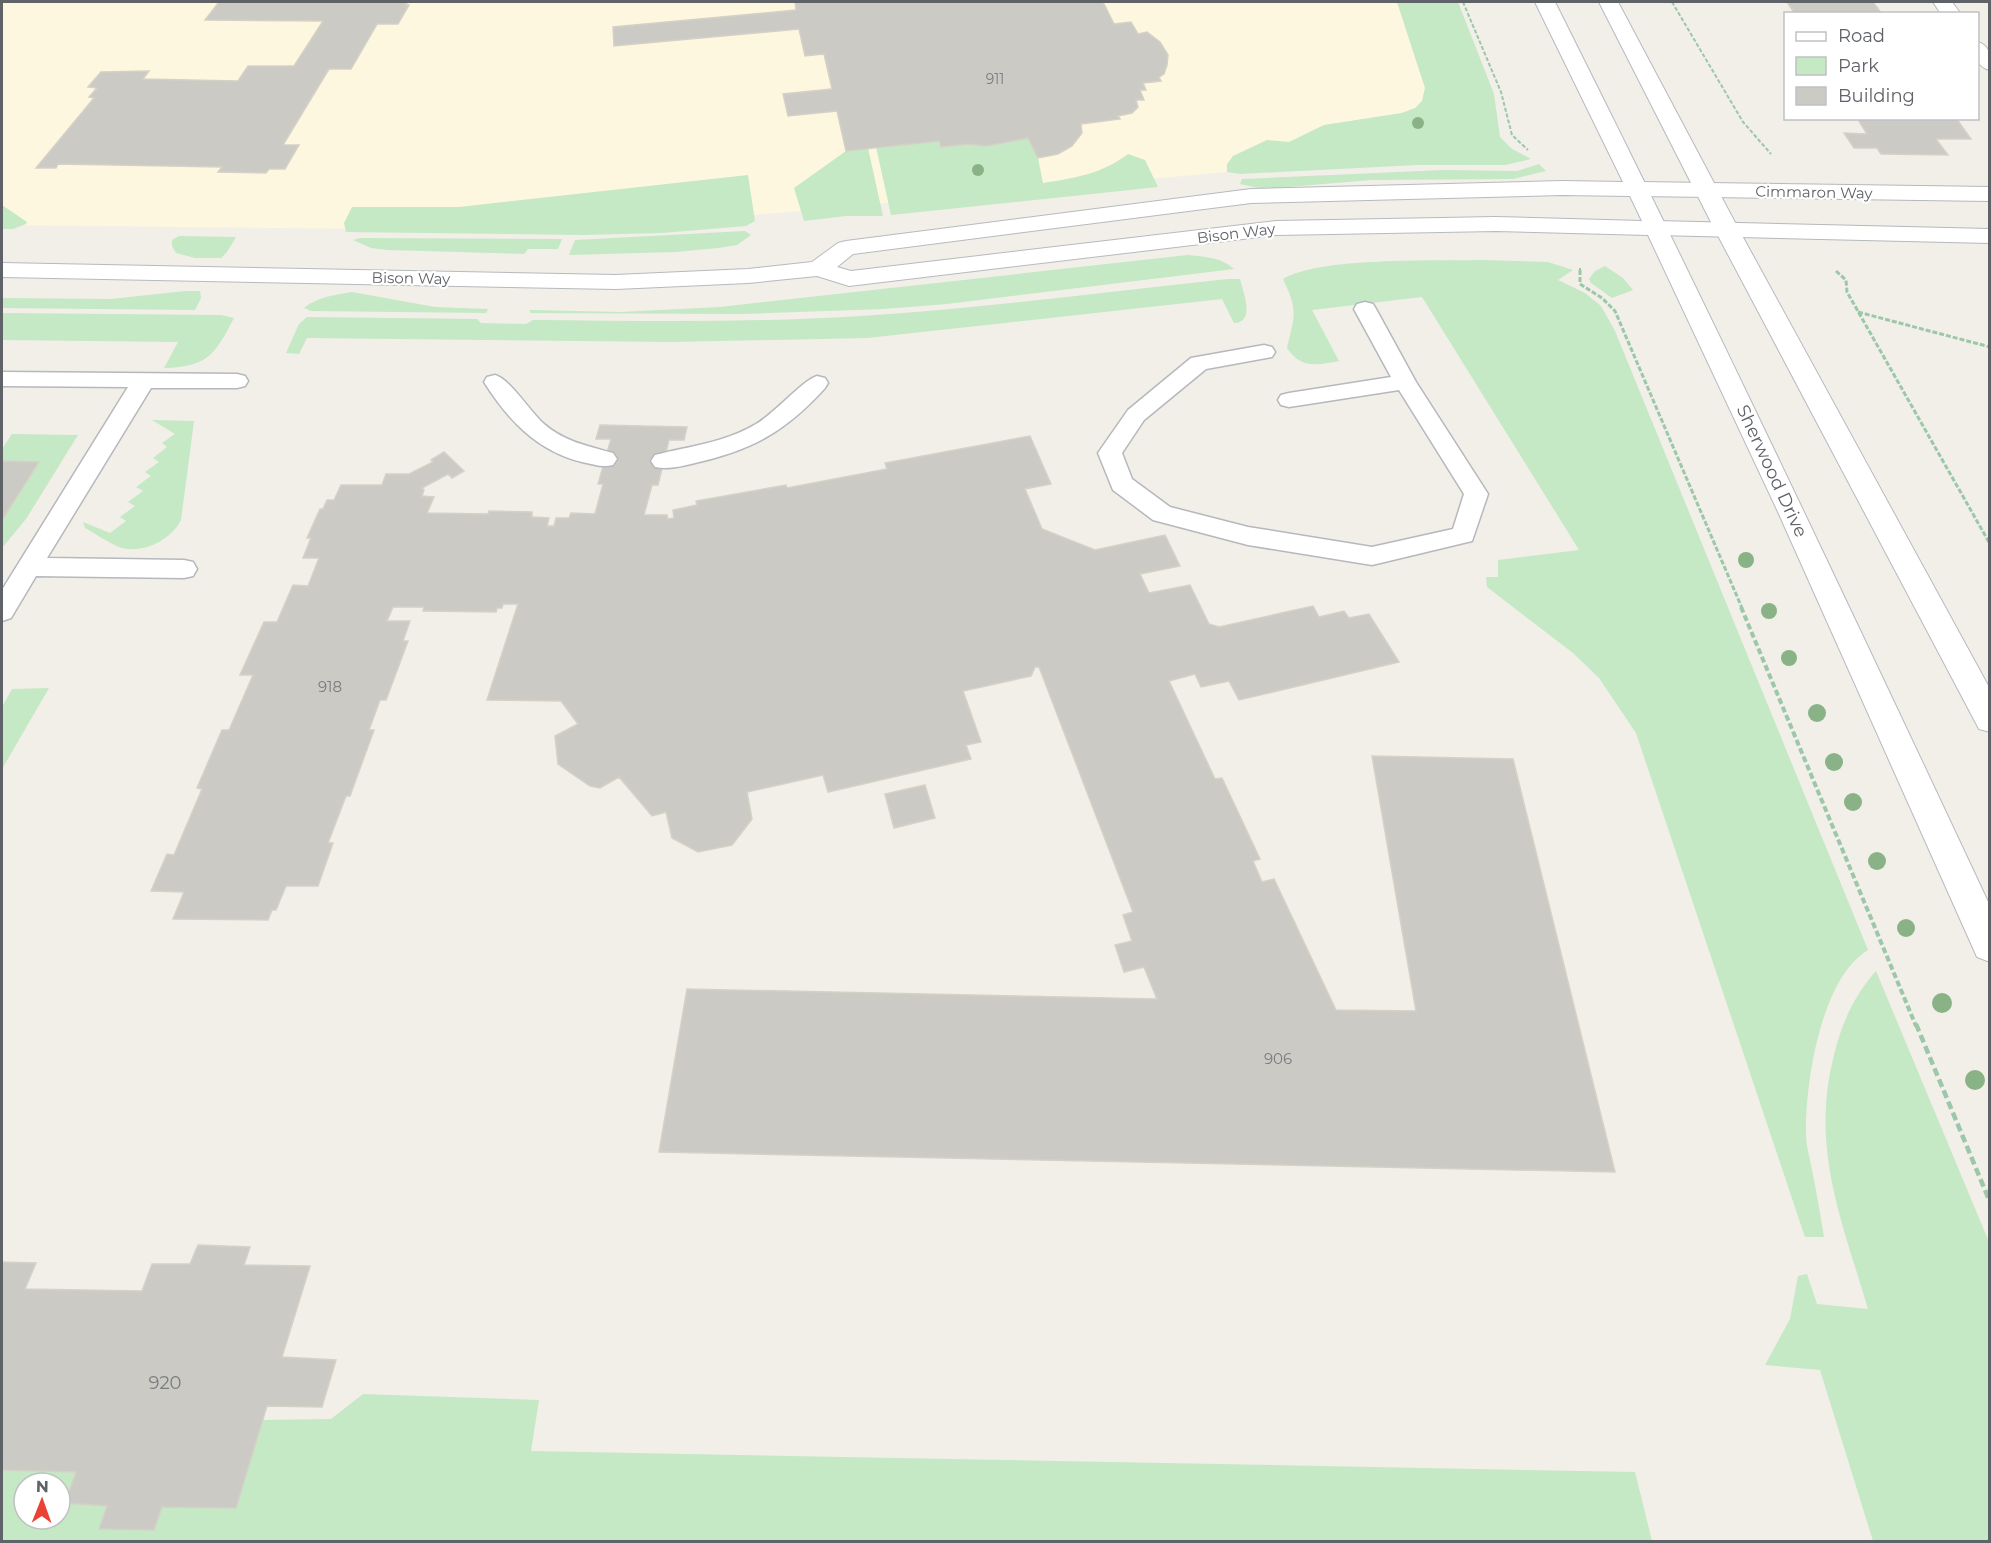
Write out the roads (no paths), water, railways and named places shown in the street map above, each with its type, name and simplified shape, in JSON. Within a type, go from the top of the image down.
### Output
[{"type":"street","name":"Sherwood Drive","points":[[1545,2],[1657,228],[1792,512],[1989,946]]},
{"type":"street","points":[[1608,2],[1989,720]]},
{"type":"street","points":[[1979,51],[1989,64]]},
{"type":"street","name":"Bison Way","points":[[819,269],[846,248],[1229,199],[1562,188],[1638,189]]},
{"type":"street","name":"Cimmaron Way","points":[[1638,189],[1989,194]]},
{"type":"street","name":"Bison Way","points":[[2,270],[616,282],[748,276],[819,269],[849,279],[1276,228],[1496,224],[1657,228]]},
{"type":"street","points":[[1657,228],[1989,236]]},
{"type":"lane","points":[[1264,352],[1199,363],[1136,415],[1110,453],[1122,484],[1162,514],[1248,537],[1372,556],[1463,535],[1476,494],[1406,382],[1365,309]]},
{"type":"lane","points":[[2,379],[237,381]]},
{"type":"lane","points":[[2,611],[144,380]]},
{"type":"lane","points":[[495,381],[511,405],[535,430],[568,450],[605,459]]},
{"type":"lane","points":[[1289,400],[1406,382]]},
{"type":"lane","points":[[663,461],[716,452],[761,434],[795,409],[817,383]]},
{"type":"lane","points":[[28,567],[184,569]]}]
